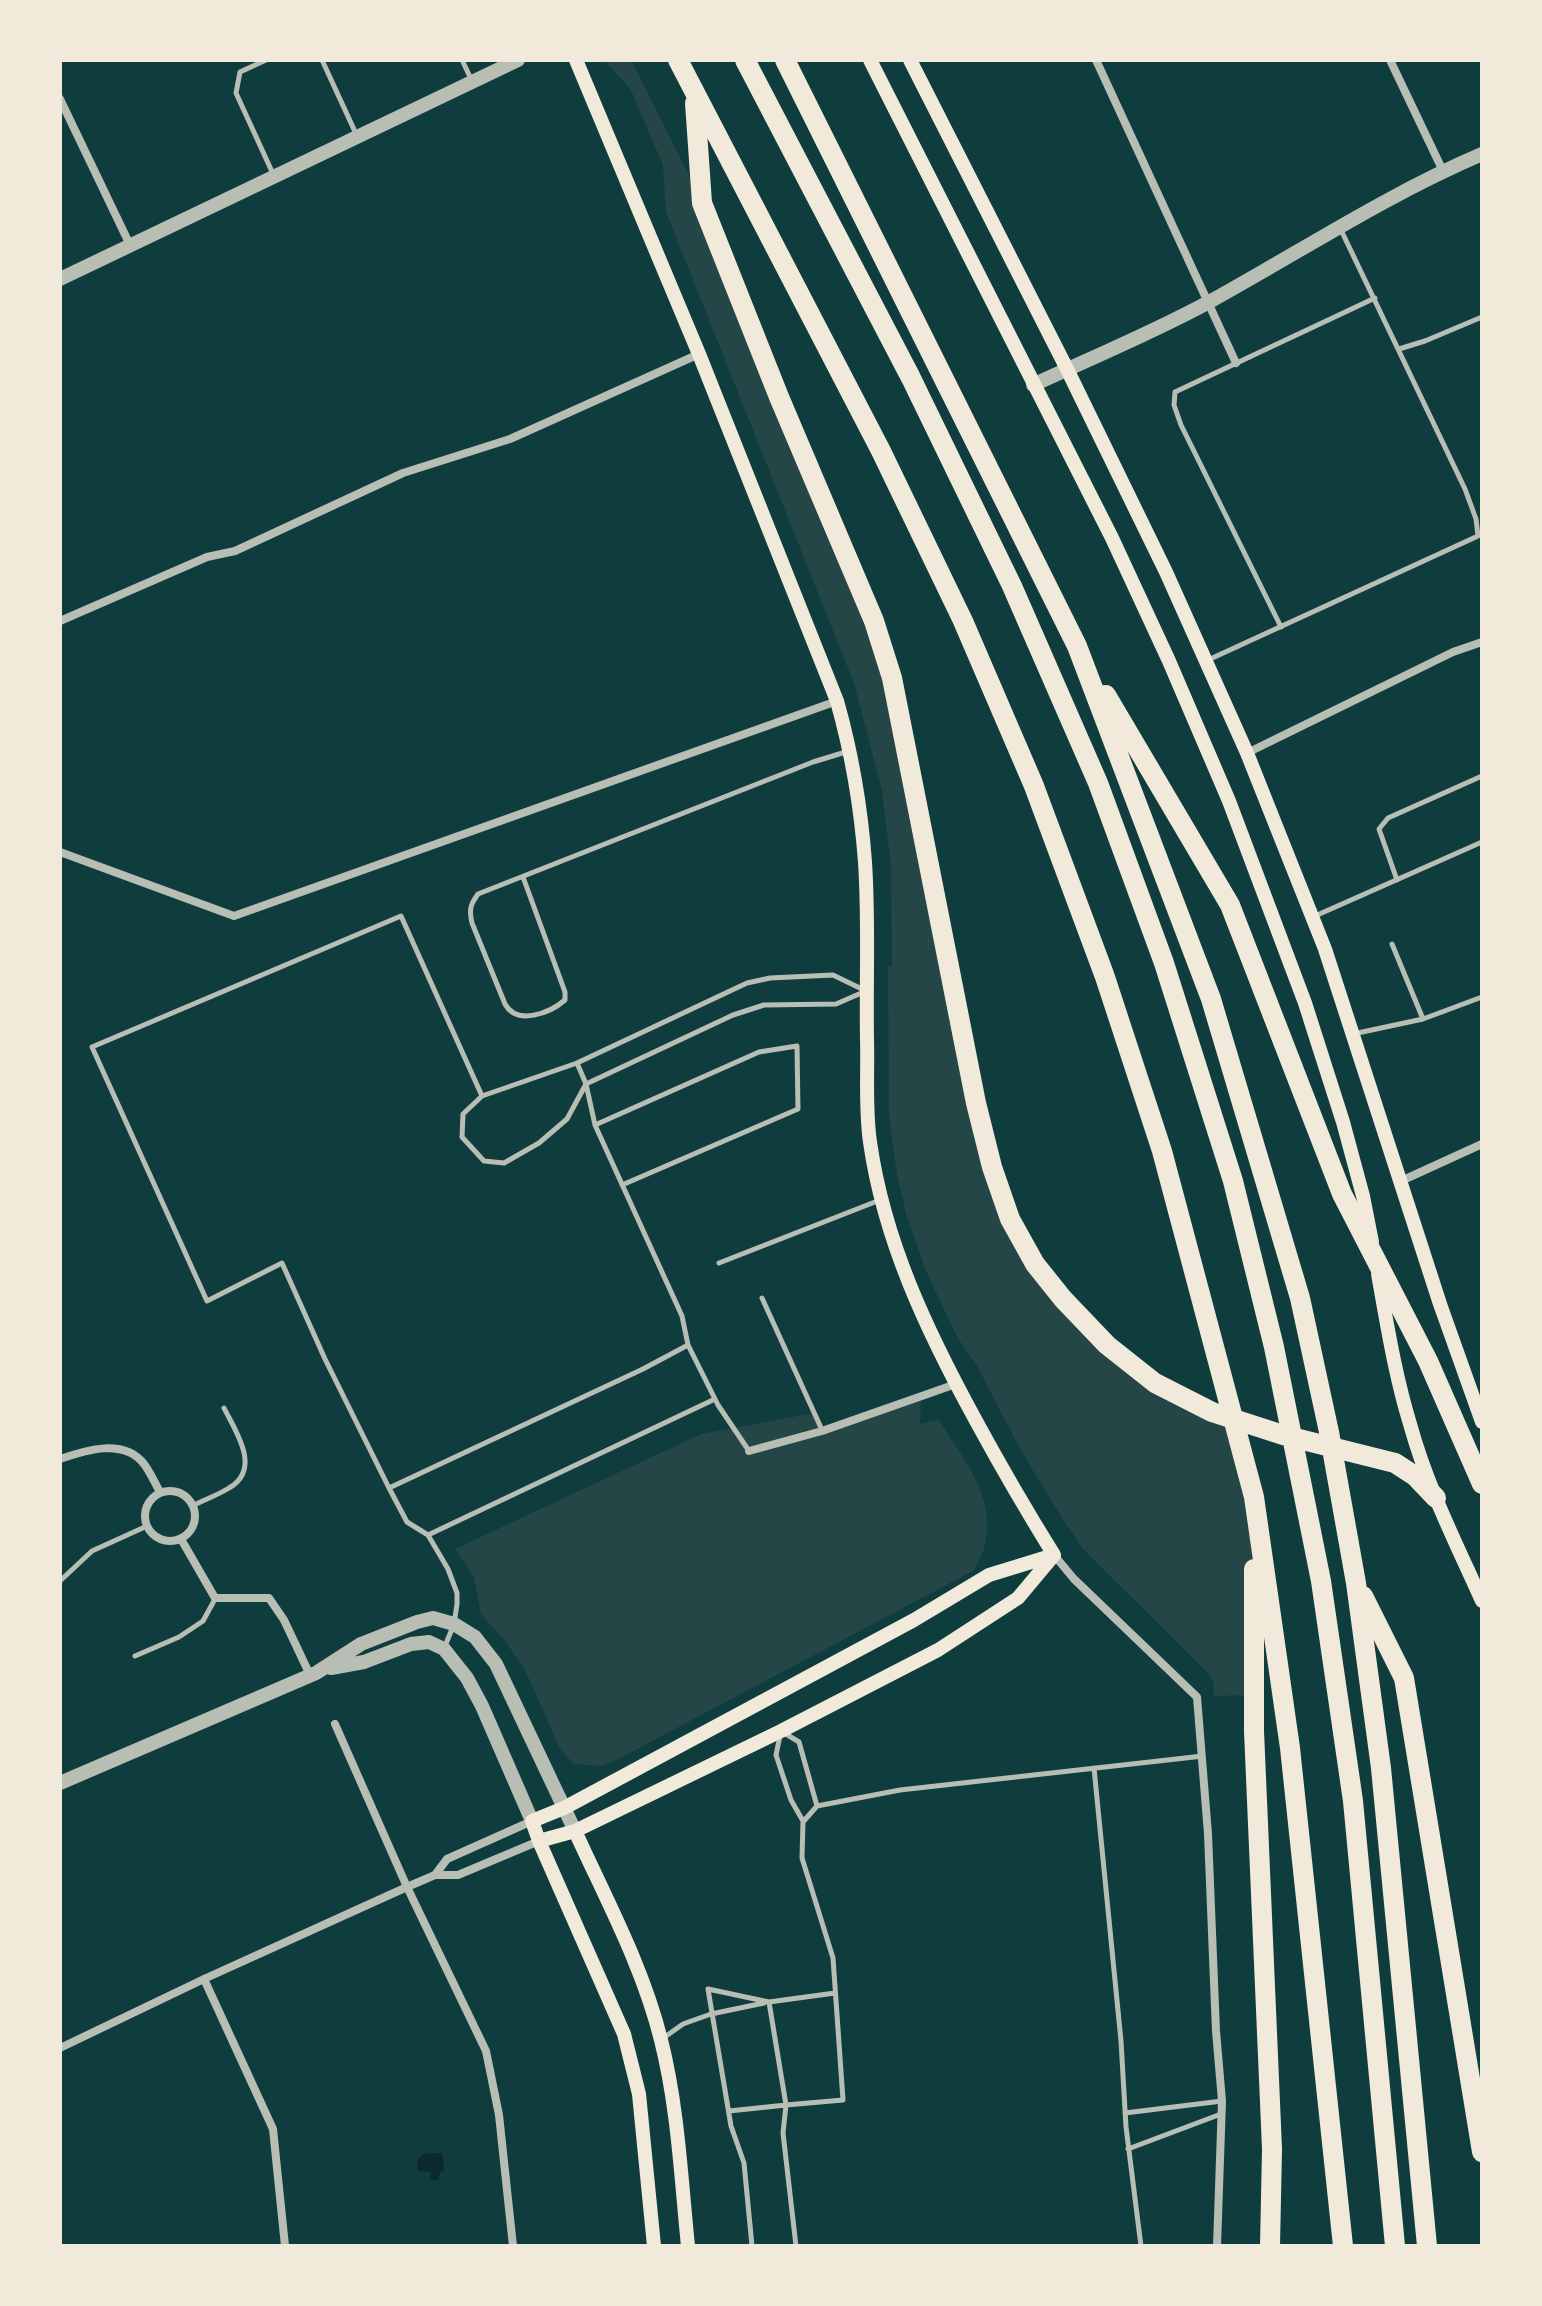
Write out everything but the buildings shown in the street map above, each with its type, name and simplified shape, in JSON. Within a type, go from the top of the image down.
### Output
[{"type":"highway","points":[[678,60],[881,451],[963,621],[1034,786],[1105,977],[1162,1151],[1254,1497],[1290,1748],[1343,2246]]},
{"type":"highway","points":[[745,60],[911,378],[1012,586],[1061,698],[1098,783],[1164,963],[1233,1181],[1274,1347],[1321,1581],[1353,1801],[1395,2246]]},
{"type":"highway","points":[[785,60],[1077,646],[1230,905],[1342,1194],[1428,1361],[1482,1484]]},
{"type":"highway","points":[[694,93],[702,203],[779,397],[874,621],[892,678],[976,1103],[992,1167],[1010,1219],[1035,1264],[1063,1299],[1107,1345],[1155,1383],[1212,1412],[1283,1435],[1395,1463],[1415,1476],[1436,1498]]},
{"type":"highway","points":[[1077,646],[1211,999],[1300,1298],[1329,1432],[1356,1583],[1381,1768],[1427,2246]]},
{"type":"highway","points":[[1254,1497],[1254,1731],[1271,2134],[1270,2246]]},
{"type":"highway","points":[[1356,1583],[1404,1678],[1482,2152]]},
{"type":"main road","points":[[576,60],[699,354],[837,701],[850,751],[865,864],[870,1139],[889,1232],[913,1295],[956,1384],[1019,1500],[1054,1555]]},
{"type":"main road","points":[[870,60],[1112,538],[1229,801],[1305,1003],[1343,1122],[1363,1196],[1395,1370],[1410,1427],[1436,1498],[1482,1601]]},
{"type":"main road","points":[[910,60],[1166,572],[1247,753],[1313,917],[1482,1422]]},
{"type":"main road","points":[[539,1841],[575,1831],[781,1731],[938,1650],[1018,1598],[1054,1555]]},
{"type":"main road","points":[[654,2246],[639,2094],[624,2034],[532,1821],[564,1808],[914,1620],[989,1575],[1054,1555]]},
{"type":"main road","points":[[575,1831],[643,1981],[661,2039],[671,2086],[688,2246]]},
{"type":"street","points":[[60,279],[518,60]]},
{"type":"street","points":[[1096,60],[1236,363]]},
{"type":"street","points":[[1390,60],[1443,171]]},
{"type":"street","points":[[60,99],[130,245]]},
{"type":"street","points":[[1033,385],[1207,303],[1339,226],[1482,154]]},
{"type":"street","points":[[60,621],[207,557],[235,551],[403,473],[510,439],[699,354]]},
{"type":"street","points":[[1247,753],[1453,652],[1482,642]]},
{"type":"street","points":[[60,852],[234,916],[837,701]]},
{"type":"street","points":[[1401,1181],[1482,1144]]},
{"type":"street","points":[[749,1451],[822,1431],[956,1384]]},
{"type":"street","points":[[60,1459],[85,1450],[118,1448],[142,1462],[160,1492]]},
{"type":"street","points":[[160,1492],[180,1492],[194,1505],[195,1524],[181,1539],[161,1540],[147,1526],[147,1507],[160,1492]]},
{"type":"street","points":[[181,1539],[215,1598],[269,1598],[316,1673]]},
{"type":"street","points":[[1054,1555],[1074,1579],[1197,1697],[1208,1834],[1222,2101],[1217,2246]]},
{"type":"street","points":[[60,1783],[316,1673],[361,1644],[433,1618],[454,1624],[475,1637],[496,1664],[575,1831]]},
{"type":"street","points":[[316,1673],[364,1662],[411,1644],[429,1642],[444,1649],[467,1678],[532,1821],[447,1859],[435,1875]]},
{"type":"street","points":[[335,1724],[407,1887],[486,2051],[499,2115],[513,2246]]},
{"type":"street","points":[[60,2048],[407,1887],[435,1875],[458,1875],[539,1841]]},
{"type":"street","points":[[204,1979],[273,2129],[285,2246]]},
{"type":"lane","points":[[266,60],[240,72],[236,93],[274,177]]},
{"type":"lane","points":[[322,60],[358,137]]},
{"type":"lane","points":[[462,60],[473,82]]},
{"type":"lane","points":[[1206,661],[1478,536],[1476,519],[1465,489],[1339,226]]},
{"type":"lane","points":[[1281,627],[1181,425],[1174,405],[1175,392],[1375,298]]},
{"type":"lane","points":[[1399,349],[1482,317]]},
{"type":"lane","points":[[523,877],[565,992],[565,1000],[559,1006],[538,1014],[518,1017],[509,1013],[469,912],[478,894],[813,762],[850,751]]},
{"type":"lane","points":[[1397,880],[1379,829],[1388,818],[1482,776]]},
{"type":"lane","points":[[1313,917],[1482,842]]},
{"type":"lane","points":[[444,1649],[454,1624],[457,1593],[448,1569],[428,1535],[407,1522],[325,1359],[282,1263],[207,1301],[92,1047],[401,916],[482,1096]]},
{"type":"lane","points":[[1392,944],[1423,1019]]},
{"type":"lane","points":[[833,975],[866,991],[836,1004],[764,1005],[733,1015],[586,1084],[567,1119],[539,1143],[504,1163],[484,1161],[462,1137],[463,1114],[482,1096],[577,1063],[747,983],[770,978],[833,975]]},
{"type":"lane","points":[[1353,1034],[1423,1019],[1482,997]]},
{"type":"lane","points":[[595,1125],[759,1052],[797,1046],[798,1109],[622,1185]]},
{"type":"lane","points":[[577,1063],[586,1084],[595,1125],[682,1316],[688,1345],[715,1399],[749,1451]]},
{"type":"lane","points":[[719,1263],[881,1200]]},
{"type":"lane","points":[[762,1298],[822,1431]]},
{"type":"lane","points":[[389,1488],[688,1345]]},
{"type":"lane","points":[[428,1535],[715,1399]]},
{"type":"lane","points":[[194,1505],[233,1486],[244,1472],[246,1454],[224,1408]]},
{"type":"lane","points":[[60,1581],[92,1551],[147,1526]]},
{"type":"lane","points":[[135,1656],[179,1637],[203,1621],[215,1598]]},
{"type":"lane","points":[[729,2111],[843,2100],[833,1958],[802,1858],[803,1822],[791,1800],[776,1755],[781,1731],[799,1742],[817,1806]]},
{"type":"lane","points":[[803,1822],[817,1806],[900,1790],[1203,1756]]},
{"type":"lane","points":[[1094,1768],[1121,2041],[1128,2149],[1141,2246]]},
{"type":"lane","points":[[752,2246],[744,2163],[731,2126],[708,1989],[769,2002]]},
{"type":"lane","points":[[661,2039],[683,2024],[711,2014],[835,1993]]},
{"type":"lane","points":[[769,2002],[786,2105],[783,2133],[796,2246]]},
{"type":"lane","points":[[1125,2113],[1222,2101]]},
{"type":"lane","points":[[1128,2149],[1222,2113]]},
{"type":"shaded area","points":[[604,60],[631,60],[696,190],[874,621],[1010,1219],[1108,1345],[1233,1418],[1254,1497],[1253,1695],[1214,1696],[1211,1676],[1084,1550],[1020,1449],[977,1366],[957,1337],[926,1271],[907,1217],[897,1175],[889,1117],[891,867],[882,791],[854,683],[666,212],[663,165],[631,90]]},
{"type":"shaded area","points":[[921,1397],[920,1424],[939,1420],[976,1480],[987,1513],[983,1551],[973,1571],[620,1758],[602,1766],[574,1764],[560,1749],[526,1672],[506,1642],[481,1614],[474,1577],[455,1549],[701,1434],[814,1413],[822,1431]]},
{"type":"shaded area","points":[[442,2153],[444,2170],[440,2172],[438,2180],[430,2180],[431,2172],[418,2171],[417,2160],[423,2154]]}]
